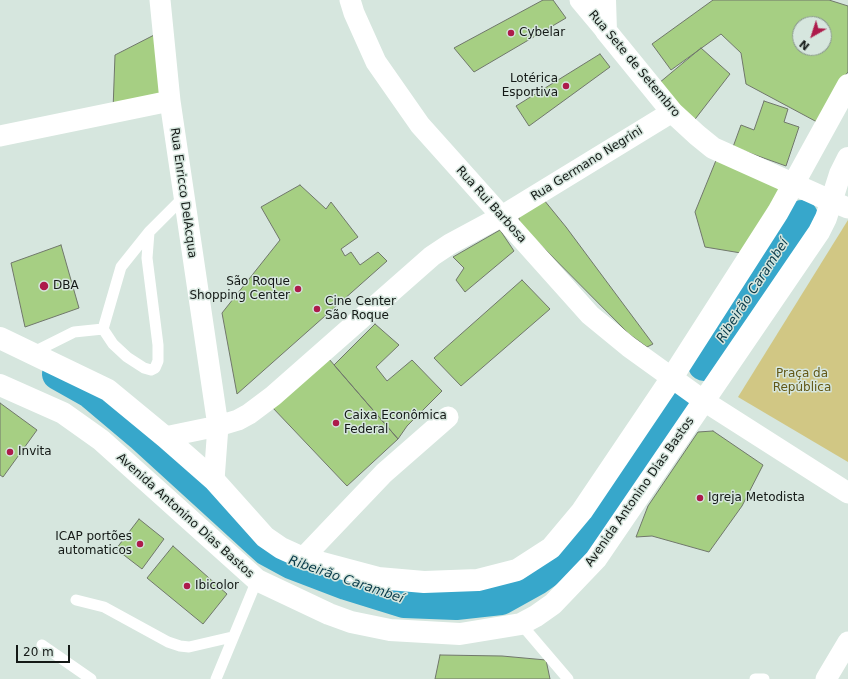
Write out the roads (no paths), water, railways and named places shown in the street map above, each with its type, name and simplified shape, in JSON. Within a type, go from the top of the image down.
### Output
[{"type":"main road","points":[[605,0],[606,31]]},
{"type":"main road","name":"Rua Sete de Setembro","points":[[606,31],[672,112],[713,148],[794,183]]},
{"type":"main road","points":[[0,338],[108,390],[214,480],[265,537],[281,548],[303,558],[378,578],[424,582],[478,580],[517,570],[551,548],[582,511],[671,379],[778,212],[848,85]]},
{"type":"main road","name":"Avenida Antonino Dias Bastos","points":[[0,385],[63,413],[101,440],[257,580],[329,614],[351,622],[390,630],[460,634],[521,624],[553,604],[596,559],[819,232],[826,218],[839,204],[848,158]]},
{"type":"main road","points":[[794,183],[839,204]]},
{"type":"street","name":"Rua Enricco DelAcqua","points":[[160,0],[170,102],[218,426],[214,480]]},
{"type":"street","name":"Rua Rui Barbosa","points":[[350,0],[354,13],[376,62],[420,125],[590,315],[671,379],[704,401]]},
{"type":"street","name":"Rua Sete de Setembro","points":[[580,0],[606,31]]},
{"type":"street","points":[[0,136],[170,102]]},
{"type":"street","name":"Rua Germano Negrini","points":[[165,437],[218,426],[238,420],[249,414],[273,396],[432,256],[450,244],[502,216],[672,112]]},
{"type":"street","points":[[704,401],[848,493]]},
{"type":"street","points":[[303,558],[384,473],[448,417]]},
{"type":"street","points":[[826,679],[848,642]]},
{"type":"lane","points":[[149,232],[147,258],[158,345],[158,361],[155,368],[151,370],[144,368],[127,357],[113,344],[103,329],[121,267],[132,251],[149,232],[184,197]]},
{"type":"lane","points":[[32,353],[74,332],[103,329]]},
{"type":"lane","points":[[216,679],[232,637],[257,580]]},
{"type":"lane","points":[[76,600],[104,607],[168,642],[180,646],[188,647],[232,637]]},
{"type":"lane","points":[[521,624],[568,679]]},
{"type":"lane","points":[[42,645],[91,679]]},
{"type":"lane","points":[[755,679],[764,679]]},
{"type":"waterway","name":"Ribeirão Carambeí","points":[[704,365],[802,216]]},
{"type":"waterway","name":"Ribeirão Carambeí","points":[[58,374],[90,392],[141,435],[267,550],[291,563],[346,584],[404,602],[456,604],[501,599],[537,579],[571,555],[601,518],[677,408]]},
{"type":"place","name":"Cybelar","points":[[511,33]]},
{"type":"place","name":"Lotérica Esportiva","points":[[566,86]]},
{"type":"place","name":"DBA","points":[[44,286]]},
{"type":"place","name":"São Roque Shopping Center","points":[[298,289]]},
{"type":"place","name":"Cine Center São Roque","points":[[317,309]]},
{"type":"place","name":"Caixa Econômica Federal","points":[[336,423]]},
{"type":"place","name":"Invita","points":[[10,452]]},
{"type":"place","name":"Igreja Metodista","points":[[700,498]]},
{"type":"place","name":"ICAP portões automaticos","points":[[140,544]]},
{"type":"place","name":"Ibicolor","points":[[187,586]]},
{"type":"park label","name":"Praça da República","points":[[802,381]]}]
